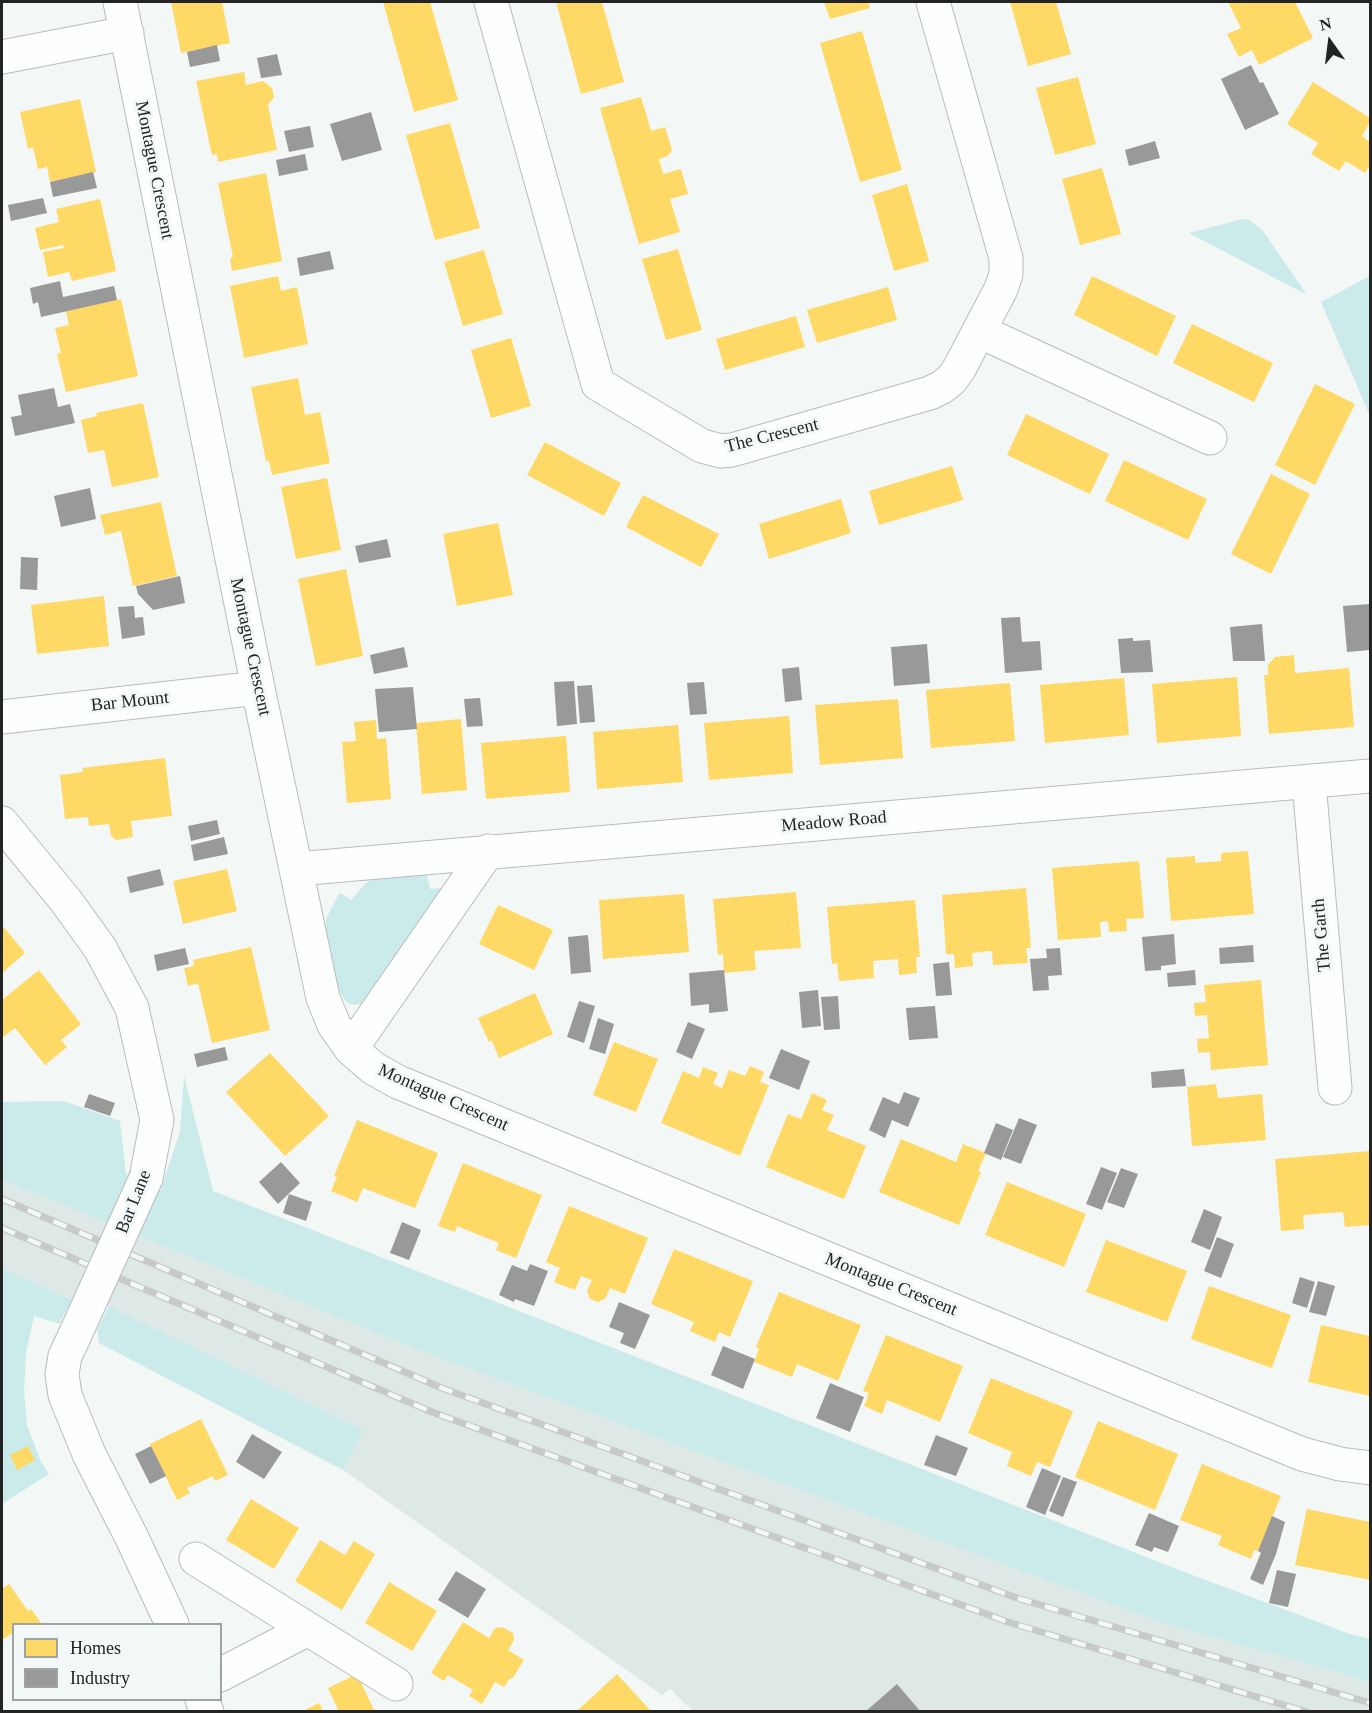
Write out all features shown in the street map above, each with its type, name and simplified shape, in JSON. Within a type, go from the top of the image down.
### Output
[{"type":"street","name":"Montague Crescent","points":[[120,2],[323,998],[334,1025],[351,1049],[373,1068],[409,1086],[1302,1454],[1340,1464],[1371,1468]]},
{"type":"street","name":"The Crescent","points":[[491,2],[598,384],[702,446],[722,451],[936,390],[951,380],[1004,280],[1006,258],[933,2]]},
{"type":"street","points":[[2,57],[127,33]]},
{"type":"street","points":[[979,331],[1210,438]]},
{"type":"street","name":"Bar Mount","points":[[2,717],[258,688]]},
{"type":"street","name":"Meadow Road","points":[[297,868],[1371,776]]},
{"type":"street","name":"The Garth","points":[[1309,782],[1335,1088]]},
{"type":"street","name":"Bar Lane","points":[[2,823],[66,901],[100,948],[132,1008],[157,1120],[146,1178],[65,1356],[62,1374],[65,1395],[89,1454],[159,1593],[171,1623]]},
{"type":"street","points":[[351,1049],[488,851]]},
{"type":"street","points":[[196,1559],[396,1684]]},
{"type":"street","points":[[222,1674],[308,1629]]},
{"type":"shaded area","points":[[1243,219],[1250,220],[1263,231],[1307,295],[1189,233]]},
{"type":"shaded area","points":[[1370,276],[1370,416],[1321,302]]},
{"type":"shaded area","points":[[426,871],[430,889],[441,888],[440,893],[361,1004],[347,1003],[337,987],[325,939],[326,919],[337,897],[340,893],[351,900],[365,884],[378,874]]},
{"type":"shaded area","points":[[184,1076],[213,1191],[1187,1573],[1350,1634],[1370,1639],[1370,1681],[1166,1624],[413,1348],[2,1180],[2,1102],[64,1101],[120,1121],[126,1174],[160,1191],[180,1132]]},
{"type":"shaded area","points":[[2,1180],[413,1348],[1166,1624],[1370,1681],[1370,1711],[693,1711],[670,1689],[662,1695],[343,1470],[364,1430],[109,1306],[72,1300],[2,1268]]},
{"type":"shaded area","points":[[2,1268],[72,1300],[59,1324],[34,1316],[26,1353],[24,1391],[27,1425],[41,1462],[49,1474],[2,1504]]},
{"type":"shaded area","points":[[109,1306],[364,1430],[343,1470],[99,1343],[97,1330]]},
{"type":"building: Homes","points":[[171,2],[222,2],[230,43],[181,53]]},
{"type":"building: Homes","points":[[383,2],[430,2],[458,100],[414,112]]},
{"type":"building: Homes","points":[[556,2],[602,2],[624,82],[581,94]]},
{"type":"building: Homes","points":[[824,2],[868,2],[870,8],[830,19]]},
{"type":"building: Homes","points":[[1010,2],[1056,2],[1071,54],[1028,66]]},
{"type":"building: Homes","points":[[1228,2],[1295,2],[1313,38],[1259,65],[1252,50],[1239,57],[1227,34],[1241,28]]},
{"type":"building: Homes","points":[[862,31],[902,170],[860,182],[820,43]]},
{"type":"building: Homes","points":[[244,72],[246,85],[263,81],[272,88],[274,97],[268,105],[277,150],[218,162],[217,154],[212,155],[196,81]]},
{"type":"building: Homes","points":[[1078,77],[1096,144],[1055,155],[1036,88]]},
{"type":"building: Homes","points":[[1313,82],[1370,118],[1362,136],[1370,142],[1370,165],[1365,173],[1346,161],[1339,171],[1311,154],[1318,143],[1287,124]]},
{"type":"building: Homes","points":[[641,97],[651,131],[665,127],[672,150],[668,156],[659,159],[663,174],[681,169],[688,194],[670,199],[680,232],[639,244],[600,108]]},
{"type":"building: Homes","points":[[80,99],[96,172],[50,182],[47,167],[38,169],[33,147],[28,149],[20,112]]},
{"type":"building: Homes","points":[[450,123],[480,228],[435,240],[406,135]]},
{"type":"building: Homes","points":[[1102,168],[1121,234],[1080,245],[1062,179]]},
{"type":"building: Homes","points":[[266,173],[282,261],[232,271],[230,258],[233,257],[218,183]]},
{"type":"building: Homes","points":[[907,184],[929,261],[894,271],[872,195]]},
{"type":"building: Homes","points":[[100,199],[116,271],[72,281],[69,272],[48,277],[43,252],[64,248],[63,245],[40,250],[35,228],[59,222],[56,209]]},
{"type":"building: Homes","points":[[678,249],[702,330],[666,340],[642,259]]},
{"type":"building: Homes","points":[[484,250],[503,314],[463,326],[444,262]]},
{"type":"building: Homes","points":[[278,276],[281,291],[297,287],[308,344],[244,358],[230,286]]},
{"type":"building: Homes","points":[[1092,276],[1176,316],[1157,356],[1074,315]]},
{"type":"building: Homes","points":[[888,287],[897,320],[817,343],[807,310]]},
{"type":"building: Homes","points":[[121,299],[138,376],[66,392],[57,354],[61,353],[55,328],[69,325],[66,311]]},
{"type":"building: Homes","points":[[796,316],[805,347],[725,370],[716,339]]},
{"type":"building: Homes","points":[[1192,324],[1273,363],[1254,402],[1173,363]]},
{"type":"building: Homes","points":[[511,338],[531,406],[491,418],[471,350]]},
{"type":"building: Homes","points":[[298,378],[305,415],[320,412],[330,463],[272,475],[269,461],[266,461],[251,387]]},
{"type":"building: Homes","points":[[1315,384],[1355,404],[1315,485],[1275,465]]},
{"type":"building: Homes","points":[[143,403],[159,477],[112,487],[104,450],[88,453],[81,420],[97,416],[96,413]]},
{"type":"building: Homes","points":[[1026,414],[1109,454],[1090,494],[1007,455]]},
{"type":"building: Homes","points":[[545,442],[621,483],[604,516],[527,475]]},
{"type":"building: Homes","points":[[1124,460],[1207,499],[1188,540],[1105,501]]},
{"type":"building: Homes","points":[[952,466],[963,500],[879,525],[869,491]]},
{"type":"building: Homes","points":[[1271,474],[1310,494],[1271,574],[1231,554]]},
{"type":"building: Homes","points":[[327,478],[341,550],[296,559],[281,487]]},
{"type":"building: Homes","points":[[643,495],[719,534],[701,567],[626,527]]},
{"type":"building: Homes","points":[[841,499],[851,533],[769,559],[759,524]]},
{"type":"building: Homes","points":[[161,502],[177,576],[133,586],[121,531],[105,535],[100,515]]},
{"type":"building: Homes","points":[[498,523],[513,595],[457,606],[443,534]]},
{"type":"building: Homes","points":[[346,569],[363,656],[316,666],[298,579]]},
{"type":"building: Homes","points":[[104,596],[109,646],[37,654],[31,605]]},
{"type":"building: Homes","points":[[1294,655],[1295,673],[1349,668],[1354,727],[1269,734],[1264,675],[1268,675],[1268,665],[1275,657]]},
{"type":"building: Homes","points":[[1237,677],[1241,736],[1157,743],[1152,684]]},
{"type":"building: Homes","points":[[1124,678],[1129,735],[1045,743],[1040,685]]},
{"type":"building: Homes","points":[[1010,683],[1015,741],[931,748],[926,690]]},
{"type":"building: Homes","points":[[898,699],[903,758],[820,765],[815,705]]},
{"type":"building: Homes","points":[[789,716],[793,773],[709,780],[704,723]]},
{"type":"building: Homes","points":[[461,719],[467,790],[422,794],[416,723]]},
{"type":"building: Homes","points":[[376,720],[377,739],[386,738],[391,799],[347,803],[342,742],[356,741],[354,722]]},
{"type":"building: Homes","points":[[678,725],[683,782],[597,789],[593,732]]},
{"type":"building: Homes","points":[[566,736],[570,792],[486,799],[481,743]]},
{"type":"building: Homes","points":[[165,758],[172,816],[131,821],[133,837],[116,840],[111,835],[109,824],[89,826],[88,817],[65,819],[60,775],[83,772],[82,768]]},
{"type":"building: Homes","points":[[1248,851],[1254,914],[1171,921],[1166,858],[1195,856],[1195,863],[1221,861],[1221,853]]},
{"type":"building: Homes","points":[[1139,861],[1144,918],[1126,919],[1127,931],[1109,932],[1108,921],[1100,922],[1101,937],[1058,940],[1052,868]]},
{"type":"building: Homes","points":[[227,869],[237,911],[183,924],[173,881]]},
{"type":"building: Homes","points":[[1026,888],[1031,948],[1026,948],[1028,963],[993,965],[992,951],[988,951],[972,953],[973,966],[955,968],[954,954],[946,954],[942,895]]},
{"type":"building: Homes","points":[[796,892],[801,948],[754,951],[756,970],[724,973],[723,954],[718,955],[713,899]]},
{"type":"building: Homes","points":[[684,894],[689,952],[603,959],[599,900]]},
{"type":"building: Homes","points":[[915,900],[920,957],[916,957],[917,973],[899,975],[898,959],[873,961],[874,978],[839,981],[837,963],[832,964],[827,907]]},
{"type":"building: Homes","points":[[498,905],[553,930],[534,970],[479,944]]},
{"type":"building: Homes","points":[[2,925],[25,953],[2,973]]},
{"type":"building: Homes","points":[[251,947],[270,1030],[212,1043],[198,983],[188,986],[184,968],[194,966],[193,960]]},
{"type":"building: Homes","points":[[39,970],[81,1024],[61,1040],[67,1047],[45,1065],[15,1028],[2,1038],[2,1000]]},
{"type":"building: Homes","points":[[1261,980],[1268,1065],[1211,1070],[1210,1052],[1198,1053],[1197,1039],[1209,1038],[1207,1015],[1195,1016],[1194,1003],[1206,1002],[1204,985]]},
{"type":"building: Homes","points":[[535,993],[553,1034],[499,1058],[478,1018]]},
{"type":"building: Homes","points":[[614,1042],[658,1059],[636,1112],[593,1095]]},
{"type":"building: Homes","points":[[270,1053],[329,1116],[285,1156],[226,1092]]},
{"type":"building: Homes","points":[[750,1066],[764,1072],[760,1082],[769,1085],[740,1156],[661,1123],[683,1071],[699,1078],[703,1067],[718,1073],[713,1084],[722,1088],[729,1070],[745,1076]]},
{"type":"building: Homes","points":[[1216,1084],[1218,1098],[1262,1094],[1266,1140],[1192,1146],[1187,1087]]},
{"type":"building: Homes","points":[[812,1093],[827,1100],[822,1110],[834,1115],[827,1130],[866,1146],[844,1199],[766,1167],[788,1114],[801,1119]]},
{"type":"building: Homes","points":[[357,1120],[438,1153],[415,1208],[363,1188],[357,1202],[331,1191],[337,1177],[334,1176]]},
{"type":"building: Homes","points":[[901,1139],[956,1162],[963,1144],[986,1153],[978,1171],[981,1172],[959,1225],[879,1192]]},
{"type":"building: Homes","points":[[1370,1151],[1370,1225],[1345,1227],[1343,1212],[1303,1215],[1304,1229],[1281,1231],[1275,1159]]},
{"type":"building: Homes","points":[[463,1163],[542,1195],[516,1258],[496,1250],[499,1243],[457,1226],[455,1232],[438,1226]]},
{"type":"building: Homes","points":[[1007,1182],[1086,1214],[1064,1267],[985,1235]]},
{"type":"building: Homes","points":[[569,1206],[648,1238],[625,1294],[610,1288],[605,1299],[598,1302],[590,1299],[587,1291],[592,1280],[581,1276],[575,1290],[554,1282],[560,1268],[546,1262]]},
{"type":"building: Homes","points":[[1106,1240],[1187,1271],[1167,1322],[1086,1292]]},
{"type":"building: Homes","points":[[674,1249],[753,1281],[730,1337],[719,1332],[715,1342],[690,1331],[694,1322],[651,1304]]},
{"type":"building: Homes","points":[[1209,1286],[1291,1315],[1272,1368],[1191,1339]]},
{"type":"building: Homes","points":[[779,1292],[861,1325],[838,1381],[797,1364],[792,1377],[754,1362],[759,1349],[756,1347]]},
{"type":"building: Homes","points":[[1321,1325],[1370,1336],[1370,1396],[1308,1382]]},
{"type":"building: Homes","points":[[886,1335],[963,1366],[940,1422],[887,1400],[882,1414],[864,1406],[869,1393],[863,1391]]},
{"type":"building: Homes","points":[[991,1378],[1073,1411],[1050,1467],[1037,1462],[1031,1476],[1007,1466],[1012,1452],[968,1433]]},
{"type":"building: Homes","points":[[201,1419],[228,1475],[215,1481],[213,1476],[187,1488],[190,1493],[177,1500],[150,1444]]},
{"type":"building: Homes","points":[[1098,1421],[1178,1454],[1155,1510],[1075,1477]]},
{"type":"building: Homes","points":[[28,1446],[35,1460],[17,1470],[10,1455]]},
{"type":"building: Homes","points":[[1202,1464],[1281,1496],[1258,1551],[1254,1550],[1251,1559],[1218,1545],[1222,1536],[1180,1520]]},
{"type":"building: Homes","points":[[251,1499],[299,1528],[274,1569],[226,1540]]},
{"type":"building: Homes","points":[[1307,1509],[1370,1522],[1370,1580],[1295,1565]]},
{"type":"building: Homes","points":[[320,1540],[345,1555],[354,1541],[375,1554],[342,1610],[295,1581]]},
{"type":"building: Homes","points":[[389,1582],[437,1611],[412,1651],[365,1623]]},
{"type":"building: Homes","points":[[9,1584],[28,1611],[31,1609],[41,1623],[12,1623],[12,1633],[2,1640],[2,1589]]},
{"type":"building: Homes","points":[[463,1622],[489,1638],[495,1628],[502,1627],[513,1633],[514,1640],[508,1650],[524,1660],[504,1687],[495,1682],[482,1704],[469,1696],[473,1690],[448,1675],[444,1681],[431,1673]]},
{"type":"building: Homes","points":[[357,1674],[375,1712],[339,1712],[328,1688]]},
{"type":"building: Homes","points":[[617,1674],[650,1710],[648,1712],[576,1712]]},
{"type":"building: Homes","points":[[319,1703],[324,1712],[301,1712]]},
{"type":"building: Industry","points":[[217,45],[220,61],[190,67],[187,52]]},
{"type":"building: Industry","points":[[277,54],[282,75],[261,78],[257,58]]},
{"type":"building: Industry","points":[[1251,65],[1260,83],[1263,82],[1279,114],[1245,130],[1221,79]]},
{"type":"building: Industry","points":[[371,112],[382,150],[342,161],[330,124]]},
{"type":"building: Industry","points":[[310,126],[314,147],[289,152],[284,131]]},
{"type":"building: Industry","points":[[1155,141],[1160,158],[1129,166],[1125,150]]},
{"type":"building: Industry","points":[[305,154],[308,170],[279,176],[276,160]]},
{"type":"building: Industry","points":[[93,172],[97,188],[53,197],[50,182]]},
{"type":"building: Industry","points":[[43,198],[47,213],[11,221],[8,205]]},
{"type":"building: Industry","points":[[330,251],[334,269],[300,276],[297,258]]},
{"type":"building: Industry","points":[[60,281],[63,297],[114,286],[117,300],[41,317],[38,302],[33,304],[30,288]]},
{"type":"building: Industry","points":[[54,388],[58,407],[70,404],[75,423],[15,436],[11,417],[22,415],[18,395]]},
{"type":"building: Industry","points":[[90,488],[96,519],[61,527],[54,496]]},
{"type":"building: Industry","points":[[387,539],[391,557],[359,563],[355,546]]},
{"type":"building: Industry","points":[[21,557],[38,558],[37,590],[20,589]]},
{"type":"building: Industry","points":[[180,576],[185,603],[153,610],[138,594],[136,586]]},
{"type":"building: Industry","points":[[1370,604],[1370,650],[1347,652],[1343,606]]},
{"type":"building: Industry","points":[[134,606],[135,618],[143,617],[145,635],[122,639],[118,607]]},
{"type":"building: Industry","points":[[1020,617],[1022,642],[1040,641],[1042,670],[1005,673],[1001,618]]},
{"type":"building: Industry","points":[[1262,624],[1265,661],[1233,661],[1230,627]]},
{"type":"building: Industry","points":[[1133,638],[1133,641],[1150,640],[1153,672],[1121,673],[1118,639]]},
{"type":"building: Industry","points":[[927,644],[930,683],[894,686],[891,647]]},
{"type":"building: Industry","points":[[404,647],[408,667],[374,674],[370,655]]},
{"type":"building: Industry","points":[[799,667],[802,700],[785,702],[782,669]]},
{"type":"building: Industry","points":[[574,681],[577,724],[557,726],[554,682]]},
{"type":"building: Industry","points":[[704,682],[707,714],[690,715],[687,683]]},
{"type":"building: Industry","points":[[592,685],[595,722],[580,723],[577,686]]},
{"type":"building: Industry","points":[[413,687],[417,729],[379,732],[375,689]]},
{"type":"building: Industry","points":[[480,698],[483,726],[467,727],[464,699]]},
{"type":"building: Industry","points":[[217,820],[220,834],[191,841],[188,826]]},
{"type":"building: Industry","points":[[224,837],[228,854],[194,861],[191,845]]},
{"type":"building: Industry","points":[[160,869],[164,885],[130,893],[127,877]]},
{"type":"building: Industry","points":[[1174,934],[1176,964],[1161,966],[1161,970],[1145,971],[1142,937]]},
{"type":"building: Industry","points":[[588,935],[591,972],[571,974],[568,937]]},
{"type":"building: Industry","points":[[1253,945],[1254,962],[1220,964],[1219,948]]},
{"type":"building: Industry","points":[[185,948],[189,964],[157,971],[154,955]]},
{"type":"building: Industry","points":[[1060,948],[1062,975],[1048,976],[1049,990],[1033,991],[1030,959],[1047,958],[1046,949]]},
{"type":"building: Industry","points":[[949,962],[952,995],[936,996],[933,964]]},
{"type":"building: Industry","points":[[724,970],[728,1011],[709,1013],[709,1004],[691,1006],[689,973]]},
{"type":"building: Industry","points":[[1195,970],[1196,985],[1168,987],[1167,973]]},
{"type":"building: Industry","points":[[818,990],[821,1026],[802,1028],[799,992]]},
{"type":"building: Industry","points":[[838,996],[840,1029],[824,1030],[821,997]]},
{"type":"building: Industry","points":[[579,1001],[595,1006],[584,1043],[567,1037]]},
{"type":"building: Industry","points":[[935,1006],[938,1038],[909,1040],[906,1008]]},
{"type":"building: Industry","points":[[598,1018],[614,1024],[605,1054],[589,1049]]},
{"type":"building: Industry","points":[[688,1022],[705,1029],[692,1059],[676,1052]]},
{"type":"building: Industry","points":[[225,1047],[228,1060],[197,1067],[194,1054]]},
{"type":"building: Industry","points":[[781,1049],[810,1061],[799,1090],[769,1078]]},
{"type":"building: Industry","points":[[1184,1069],[1186,1086],[1152,1088],[1151,1072]]},
{"type":"building: Industry","points":[[904,1092],[920,1098],[908,1127],[892,1120],[885,1138],[869,1130],[883,1097],[899,1104]]},
{"type":"building: Industry","points":[[89,1094],[115,1103],[110,1116],[84,1107]]},
{"type":"building: Industry","points":[[1019,1118],[1037,1125],[1021,1164],[1003,1157]]},
{"type":"building: Industry","points":[[996,1123],[1013,1130],[1001,1160],[984,1153]]},
{"type":"building: Industry","points":[[281,1162],[300,1183],[278,1204],[259,1182]]},
{"type":"building: Industry","points":[[1101,1167],[1117,1173],[1102,1210],[1086,1204]]},
{"type":"building: Industry","points":[[1121,1168],[1138,1174],[1124,1208],[1107,1202]]},
{"type":"building: Industry","points":[[289,1194],[312,1202],[306,1221],[283,1213]]},
{"type":"building: Industry","points":[[1204,1209],[1222,1217],[1210,1250],[1191,1242]]},
{"type":"building: Industry","points":[[402,1222],[421,1230],[409,1260],[390,1253]]},
{"type":"building: Industry","points":[[1217,1237],[1234,1244],[1221,1278],[1204,1271]]},
{"type":"building: Industry","points":[[530,1264],[548,1271],[534,1306],[515,1299],[514,1302],[499,1295],[512,1265],[527,1271]]},
{"type":"building: Industry","points":[[1300,1277],[1315,1282],[1307,1308],[1292,1303]]},
{"type":"building: Industry","points":[[1318,1281],[1335,1286],[1326,1316],[1309,1312]]},
{"type":"building: Industry","points":[[619,1302],[650,1315],[635,1349],[620,1343],[624,1333],[609,1327]]},
{"type":"building: Industry","points":[[723,1346],[755,1359],[743,1389],[711,1375]]},
{"type":"building: Industry","points":[[830,1383],[864,1397],[850,1432],[816,1418]]},
{"type":"building: Industry","points":[[252,1434],[282,1452],[264,1479],[236,1462]]},
{"type":"building: Industry","points":[[936,1435],[968,1448],[956,1476],[924,1465]]},
{"type":"building: Industry","points":[[151,1446],[166,1476],[150,1484],[135,1454]]},
{"type":"building: Industry","points":[[1042,1468],[1061,1476],[1045,1515],[1026,1507]]},
{"type":"building: Industry","points":[[1063,1477],[1077,1482],[1063,1517],[1049,1511]]},
{"type":"building: Industry","points":[[1149,1513],[1179,1526],[1168,1552],[1154,1547],[1152,1552],[1135,1545]]},
{"type":"building: Industry","points":[[1272,1516],[1285,1522],[1276,1554],[1263,1585],[1250,1579],[1261,1553],[1258,1551]]},
{"type":"building: Industry","points":[[1277,1570],[1296,1574],[1288,1607],[1269,1603]]},
{"type":"building: Industry","points":[[456,1571],[486,1589],[468,1618],[438,1600]]},
{"type":"building: Industry","points":[[897,1684],[921,1712],[865,1712]]},
{"type":"railway","points":[[2,1199],[442,1388],[1017,1598],[1370,1703]]},
{"type":"railway","points":[[2,1228],[432,1412],[1008,1622],[1307,1712]]}]
